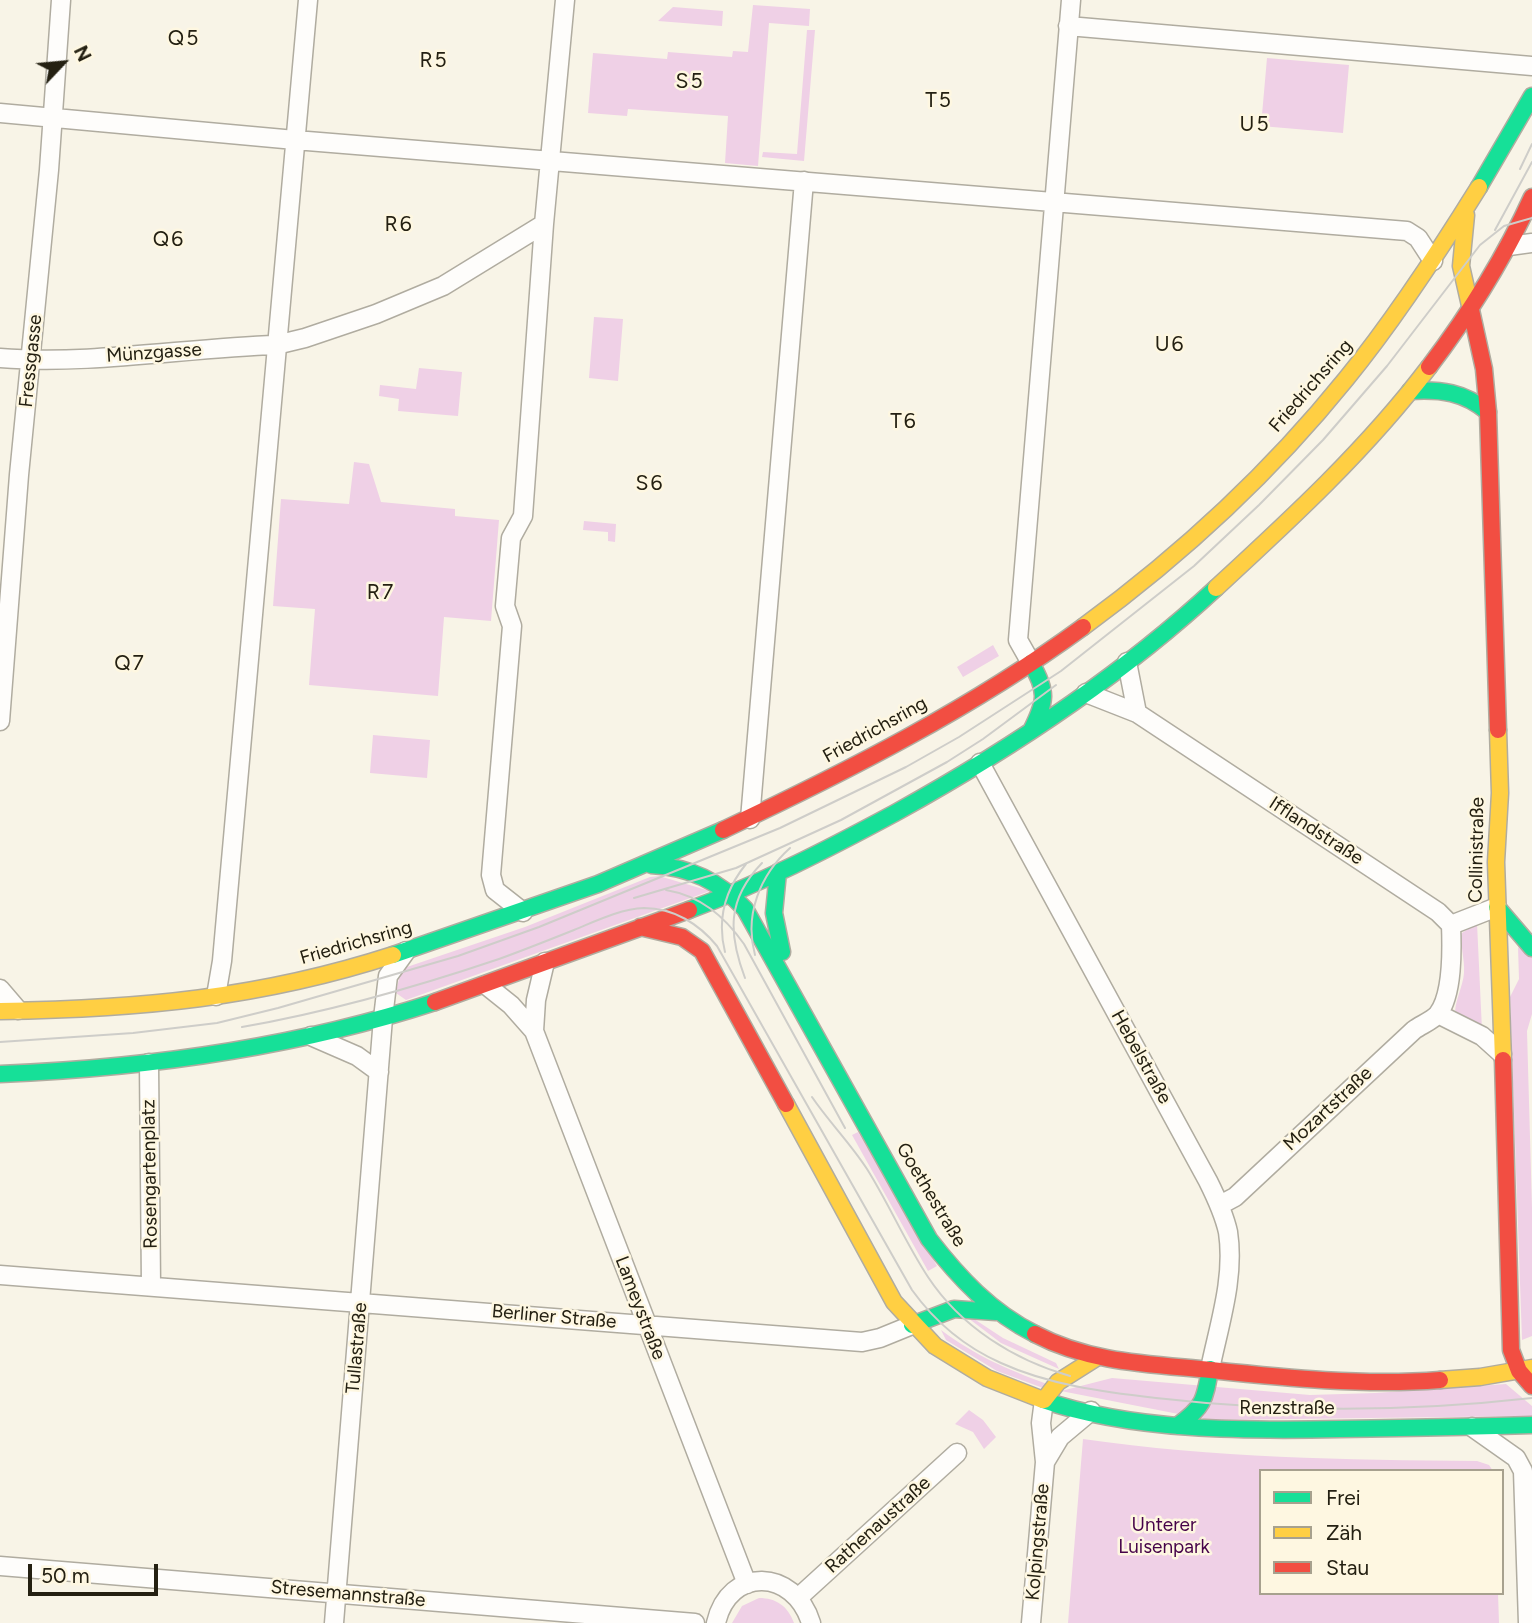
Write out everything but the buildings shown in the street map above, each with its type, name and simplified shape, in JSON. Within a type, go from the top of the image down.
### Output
[{"type":"main road","name":"Friedrichsring","points":[[0,1011],[114,1007],[263,990],[321,978],[406,951],[523,912],[645,865],[750,819],[898,743],[973,700],[1031,663],[1137,584],[1273,462],[1318,414],[1372,347],[1433,261],[1503,149],[1532,96]]},
{"type":"main road","points":[[3,1078],[149,1063],[311,1036],[383,1018],[485,985],[730,894],[849,836],[980,764],[1127,662],[1203,599],[1308,502],[1410,391],[1471,310],[1509,246],[1532,197]]},
{"type":"main road","name":"Collinistraße","points":[[1467,206],[1461,267],[1484,369],[1488,412],[1500,793],[1496,862],[1497,907],[1511,1350],[1532,1386]]},
{"type":"main road","points":[[1410,391],[1440,389],[1460,392],[1488,412]]},
{"type":"main road","points":[[1031,663],[1043,683],[1045,694],[1044,706],[1031,731]]},
{"type":"main road","name":"Goethestraße","points":[[645,865],[685,868],[708,878],[730,894],[752,919],[929,1239],[949,1266],[996,1312],[1032,1335],[1096,1358],[1210,1369]]},
{"type":"main road","points":[[778,872],[772,898],[773,919],[783,956],[782,975]]},
{"type":"main road","points":[[1497,907],[1532,948]]},
{"type":"main road","points":[[640,927],[684,937],[702,951],[894,1301],[912,1325],[940,1350],[974,1373],[1044,1400],[1058,1382],[1096,1358]]},
{"type":"main road","points":[[912,1325],[954,1308],[996,1312]]},
{"type":"main road","points":[[1177,1426],[1195,1414],[1204,1403],[1210,1369]]},
{"type":"main road","name":"Renzstraße","points":[[1210,1369],[1343,1381],[1458,1381],[1525,1370]]},
{"type":"main road","name":"Renzstraße","points":[[1044,1400],[1177,1426],[1251,1430],[1532,1425]]},
{"type":"street","name":"Fressgasse","points":[[0,721],[61,0]]},
{"type":"street","points":[[216,996],[232,856],[308,0]]},
{"type":"street","points":[[523,912],[495,890],[491,874],[512,626],[505,606],[511,538],[523,516],[544,224],[565,0]]},
{"type":"street","points":[[1031,663],[1018,640],[1071,0]]},
{"type":"street","points":[[1068,26],[1532,66]]},
{"type":"street","points":[[0,113],[295,140],[1406,231],[1418,238],[1433,261]]},
{"type":"street","points":[[750,819],[804,181]]},
{"type":"street","name":"Münzgasse","points":[[0,358],[31,360],[276,345],[305,338],[376,314],[443,286],[544,224]]},
{"type":"street","points":[[1509,246],[1532,243]]},
{"type":"street","points":[[1127,662],[1137,713]]},
{"type":"street","name":"Ifflandstraße","points":[[1086,693],[1137,713],[1438,912],[1451,925]]},
{"type":"street","name":"Hebelstraße","points":[[980,764],[1220,1205],[1228,1234],[1229,1262],[1226,1295],[1210,1369]]},
{"type":"street","points":[[1497,907],[1451,925],[1452,964],[1447,993],[1438,1014],[1482,1036],[1502,1054]]},
{"type":"street","name":"Tullastraße","points":[[334,1623],[383,1018],[388,976],[406,951]]},
{"type":"street","name":"Lameystraße","points":[[534,1031],[536,1000],[545,962]]},
{"type":"street","name":"Lameystraße","points":[[485,985],[511,1005],[534,1031],[747,1584]]},
{"type":"street","points":[[0,989],[18,1010]]},
{"type":"street","name":"Mozartstraße","points":[[1220,1205],[1235,1197],[1414,1030],[1438,1014]]},
{"type":"street","points":[[311,1036],[357,1056],[379,1072]]},
{"type":"street","name":"Rosengartenplatz","points":[[149,1063],[151,1286]]},
{"type":"street","points":[[0,1275],[361,1301]]},
{"type":"street","name":"Berliner Straße","points":[[361,1301],[862,1342],[880,1339],[912,1325]]},
{"type":"street","name":"Kolpingstraße","points":[[1031,1623],[1045,1462],[1041,1423],[1044,1400]]},
{"type":"street","name":"Kolpingstraße","points":[[1045,1462],[1060,1437],[1091,1411]]},
{"type":"street","points":[[1472,1427],[1516,1458],[1523,1471],[1529,1493],[1528,1623]]},
{"type":"street","name":"Rathenaustraße","points":[[799,1597],[957,1453]]},
{"type":"street","name":"Stresemannstraße","points":[[0,1566],[695,1623]]},
{"type":"street","points":[[716,1623],[725,1600],[735,1590],[761,1581],[775,1582],[799,1597],[807,1609],[811,1623]]},
{"type":"green space","points":[[753,5],[810,9],[809,26],[769,23],[758,166],[725,163],[728,116],[628,109],[627,116],[588,113],[593,53],[667,59],[668,52],[732,57],[733,51],[748,52]]},
{"type":"green space","points":[[673,7],[723,11],[722,26],[658,21]]},
{"type":"green space","points":[[807,30],[815,30],[804,161],[762,157],[763,152],[797,154]]},
{"type":"green space","points":[[1267,58],[1349,65],[1343,133],[1261,126]]},
{"type":"green space","points":[[594,317],[623,319],[618,381],[589,378]]},
{"type":"green space","points":[[419,368],[462,372],[458,416],[398,411],[399,399],[379,396],[380,385],[416,389]]},
{"type":"green space","points":[[354,462],[369,464],[381,502],[455,509],[455,516],[499,520],[491,621],[444,617],[438,696],[309,685],[315,609],[273,606],[281,499],[349,504]]},
{"type":"green space","points":[[584,521],[616,524],[615,542],[608,541],[608,532],[583,530]]},
{"type":"green space","points":[[993,645],[999,656],[963,677],[957,667]]},
{"type":"green space","points":[[373,735],[430,740],[427,778],[370,773]]},
{"type":"green space","points":[[659,876],[710,891],[406,1000],[396,993],[401,969],[525,927],[650,877]]},
{"type":"green space","points":[[1477,923],[1482,1030],[1455,1012],[1464,973],[1462,933]]},
{"type":"green space","points":[[1518,947],[1532,957],[1532,1014],[1527,1031],[1532,1336],[1522,1340],[1510,997],[1519,979]]},
{"type":"green space","points":[[858,1132],[937,1266],[928,1271],[852,1135]]},
{"type":"green space","points":[[964,1315],[1003,1338],[1056,1363],[1059,1369],[1001,1343]]},
{"type":"green space","points":[[941,1330],[992,1361],[1047,1384],[1043,1388],[997,1371],[946,1340]]},
{"type":"green space","points":[[1112,1378],[1310,1395],[1506,1384],[1532,1406],[1532,1416],[1209,1420],[1061,1391]]},
{"type":"green space","points":[[969,1410],[983,1420],[996,1437],[984,1449],[973,1432],[955,1424]]},
{"type":"green space","name":"Unterer Luisenpark","points":[[1083,1439],[1230,1454],[1329,1459],[1477,1461],[1489,1465],[1492,1469],[1259,1469],[1259,1595],[1498,1595],[1499,1623],[1068,1623]]},
{"type":"green space","points":[[759,1598],[781,1604],[794,1623],[732,1623],[742,1606]]},
{"type":"tram line","points":[[1520,169],[1532,144]]},
{"type":"tram line","points":[[1495,230],[1532,162]]},
{"type":"tram line","points":[[0,1042],[133,1033],[217,1023],[458,956],[539,927],[780,828],[906,767],[959,737],[1061,671],[1194,566],[1323,440],[1387,366],[1480,245],[1504,226],[1532,218]]},
{"type":"tram line","points":[[634,898],[736,868],[841,820],[947,762],[1056,685]]},
{"type":"tram line","points":[[755,955],[752,925],[757,897],[770,870],[790,848]]},
{"type":"tram line","points":[[745,978],[736,946],[734,917],[742,890],[762,863]]},
{"type":"tram line","points":[[725,952],[722,928],[725,906],[733,884],[746,864]]},
{"type":"tram line","points":[[666,890],[701,902],[720,916],[744,944],[845,1128]]},
{"type":"tram line","points":[[242,1027],[340,1006],[436,979],[508,956],[617,913],[644,908],[666,911],[694,924],[717,946],[912,1290],[931,1313],[952,1332],[988,1357],[1019,1371],[1077,1386],[1202,1403],[1296,1408],[1391,1408],[1532,1398]]},
{"type":"tram line","points":[[812,1097],[867,1169],[920,1264],[941,1295],[973,1326],[1009,1351],[1070,1376]]},
{"type":"traffic: fast","points":[[1479,187],[1532,96]]},
{"type":"traffic: fast","points":[[1410,391],[1452,393],[1470,400],[1488,412]]},
{"type":"traffic: fast","points":[[689,910],[819,853],[980,764],[1102,682],[1216,588]]},
{"type":"traffic: fast","points":[[1031,663],[1040,682],[1043,697],[1040,712],[1031,731]]},
{"type":"traffic: fast","points":[[393,955],[598,884],[723,830]]},
{"type":"traffic: fast","points":[[651,865],[665,866],[703,877],[725,891],[745,909],[929,1239],[952,1267],[990,1305],[1035,1334]]},
{"type":"traffic: fast","points":[[778,872],[774,913],[782,952]]},
{"type":"traffic: fast","points":[[1497,907],[1532,948]]},
{"type":"traffic: fast","points":[[0,1074],[111,1067],[220,1053],[328,1032],[435,1002]]},
{"type":"traffic: fast","points":[[912,1325],[954,1309],[996,1312]]},
{"type":"traffic: fast","points":[[1177,1426],[1198,1408],[1210,1369]]},
{"type":"traffic: fast","points":[[1043,1400],[1114,1418],[1228,1429],[1532,1425]]},
{"type":"traffic: slow","points":[[1083,627],[1189,542],[1287,447],[1364,356],[1399,309],[1479,187]]},
{"type":"traffic: slow","points":[[1466,215],[1461,266],[1471,310]]},
{"type":"traffic: slow","points":[[1216,588],[1354,455],[1429,367]]},
{"type":"traffic: slow","points":[[1498,730],[1500,793],[1496,862],[1503,1060]]},
{"type":"traffic: slow","points":[[0,1011],[150,1004],[199,998],[295,982],[393,955]]},
{"type":"traffic: slow","points":[[786,1104],[894,1302],[935,1346],[987,1378],[1043,1400]]},
{"type":"traffic: slow","points":[[1044,1400],[1058,1382],[1096,1358]]},
{"type":"traffic: slow","points":[[1440,1380],[1480,1377],[1532,1368]]},
{"type":"traffic: jam","points":[[1429,367],[1485,285],[1532,197]]},
{"type":"traffic: jam","points":[[1471,310],[1484,369],[1488,412],[1498,730]]},
{"type":"traffic: jam","points":[[723,830],[908,737],[998,685],[1083,627]]},
{"type":"traffic: jam","points":[[435,1002],[689,910]]},
{"type":"traffic: jam","points":[[640,927],[682,937],[702,951],[786,1104]]},
{"type":"traffic: jam","points":[[1503,1060],[1511,1350],[1519,1371],[1532,1386]]},
{"type":"traffic: jam","points":[[1035,1334],[1077,1351],[1143,1364],[1326,1380],[1440,1380]]},
{"type":"district","name":"Q5","points":[[184,39]]},
{"type":"district","name":"R5","points":[[434,61]]},
{"type":"district","name":"S5","points":[[690,82]]},
{"type":"district","name":"T5","points":[[939,101]]},
{"type":"district","name":"U5","points":[[1255,125]]},
{"type":"district","name":"R6","points":[[399,225]]},
{"type":"district","name":"Q6","points":[[169,240]]},
{"type":"district","name":"U6","points":[[1170,345]]},
{"type":"district","name":"T6","points":[[904,422]]},
{"type":"district","name":"S6","points":[[650,484]]},
{"type":"district","name":"R7","points":[[381,593]]},
{"type":"district","name":"Q7","points":[[130,664]]}]
